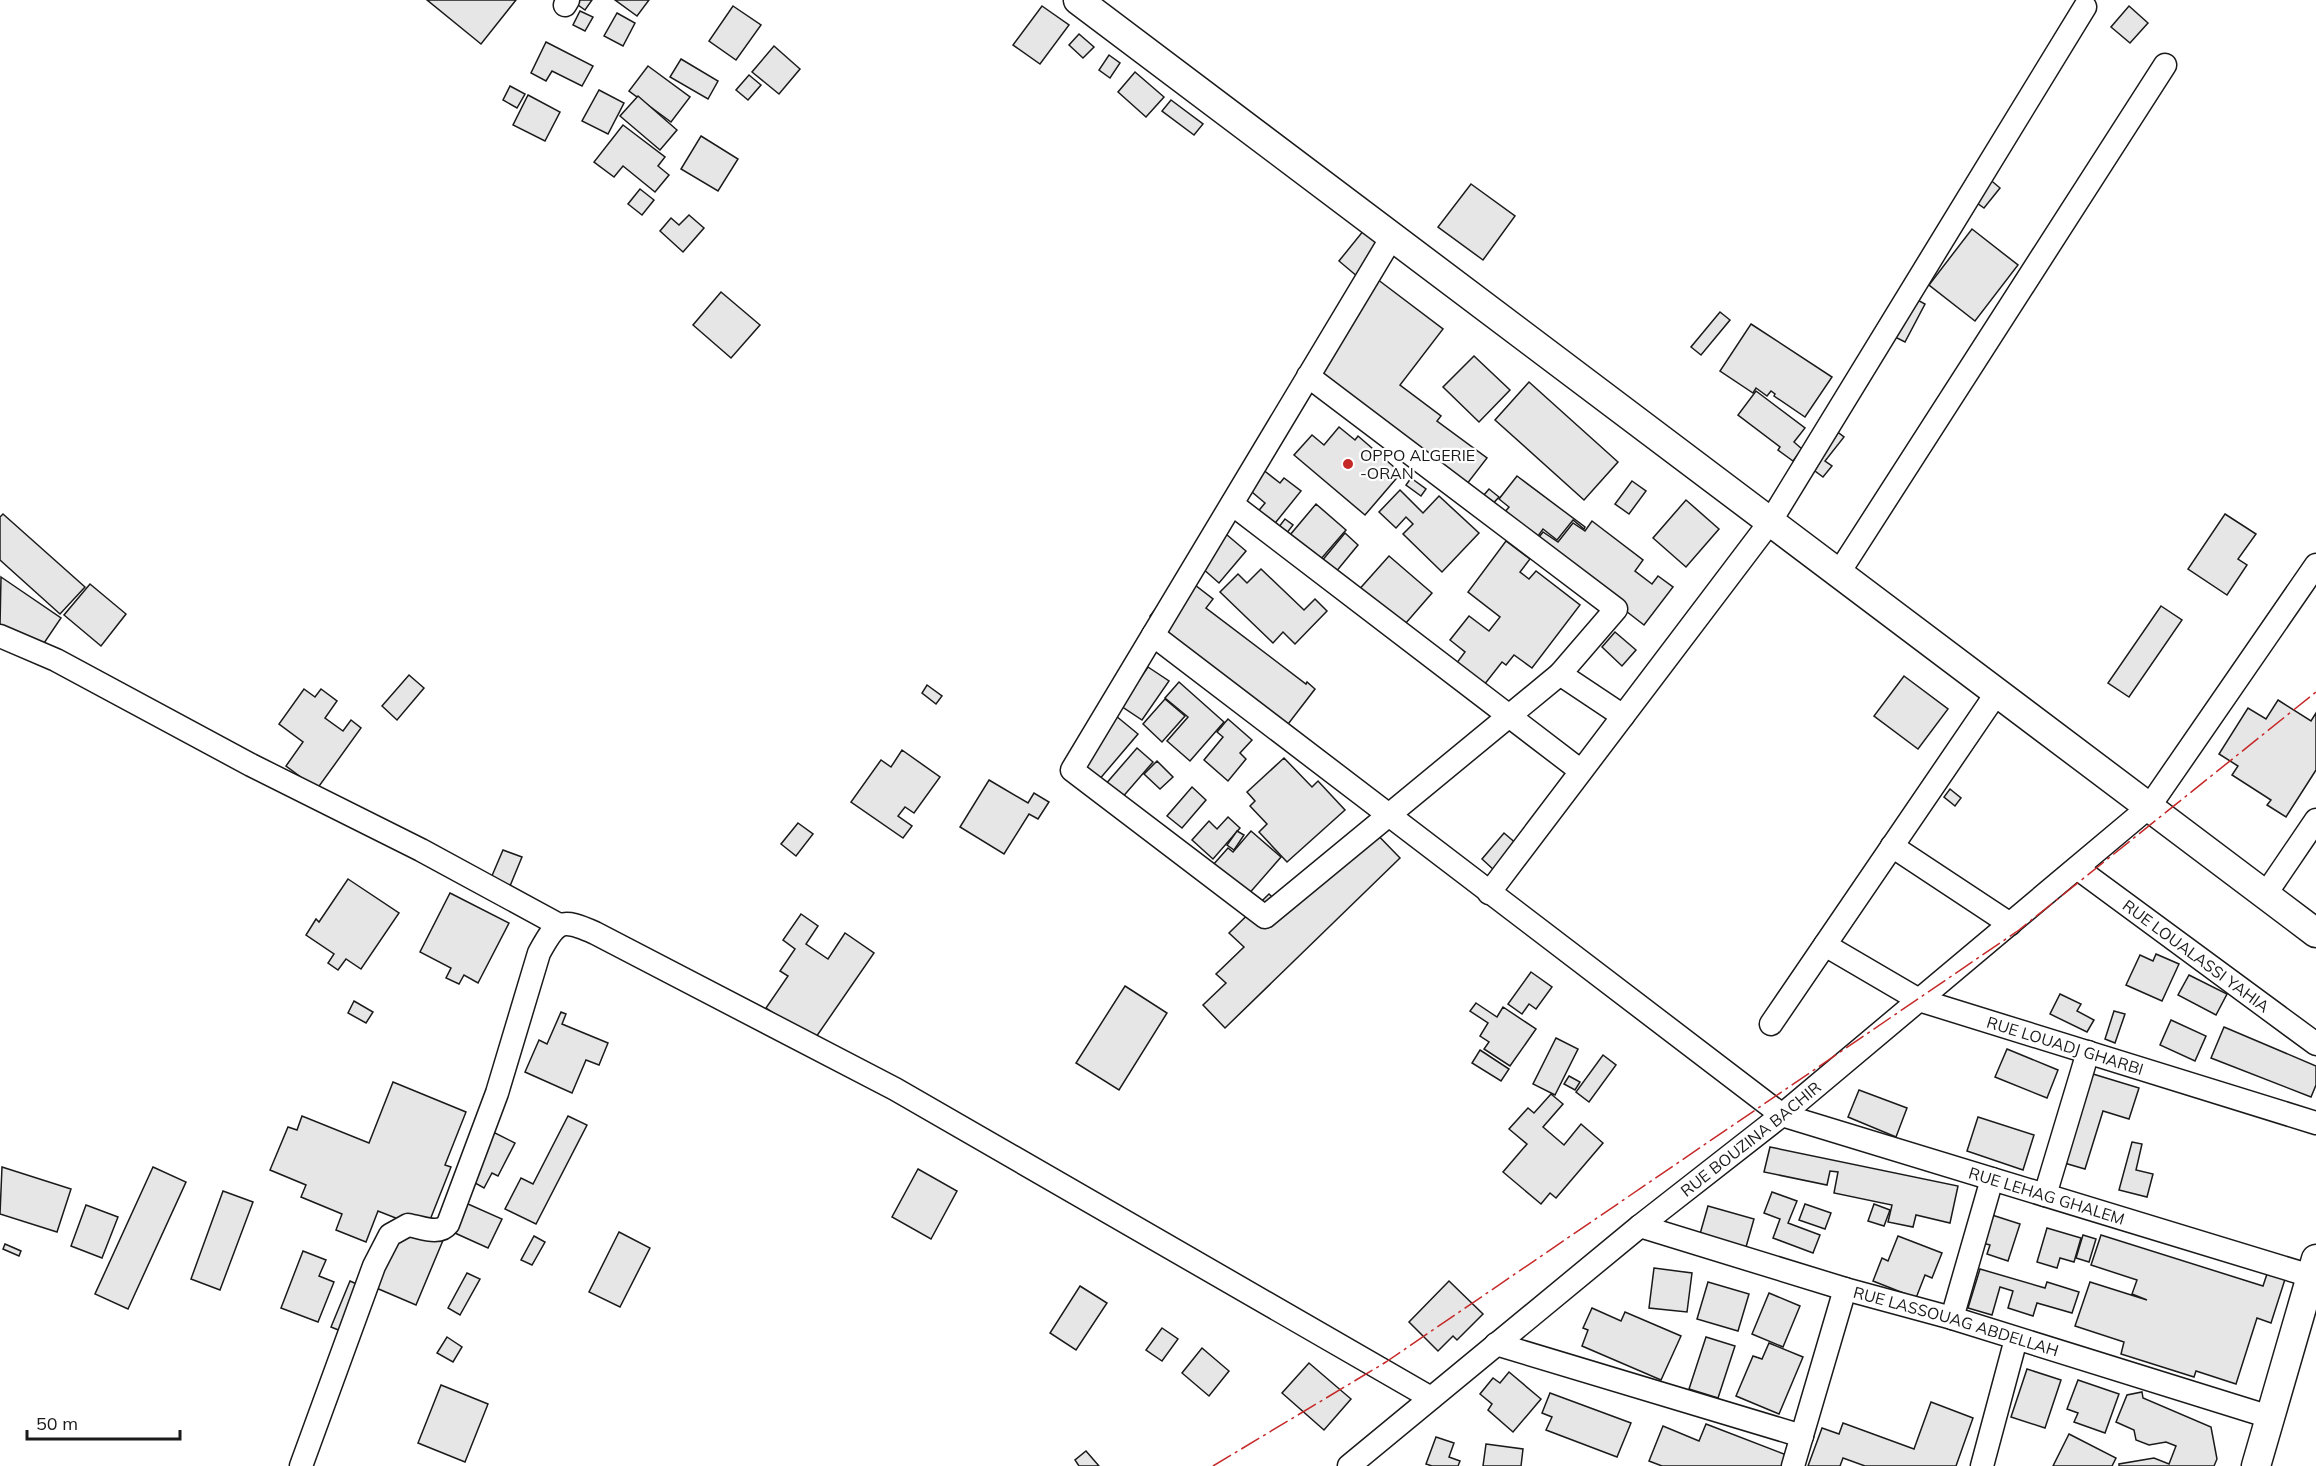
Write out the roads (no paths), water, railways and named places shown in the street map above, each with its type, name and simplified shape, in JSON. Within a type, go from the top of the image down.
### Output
[{"type":"main road","points":[[1078,0],[2316,933]]},
{"type":"main road","points":[[2256,1466],[2314,1267]]},
{"type":"street","points":[[1489,893],[1770,522],[2085,7]]},
{"type":"street","points":[[1838,574],[2165,65]]},
{"type":"street","points":[[1308,376],[1616,609],[1560,674],[1265,917],[1072,770],[1308,376],[1392,237]]},
{"type":"street","points":[[1232,504],[1581,771]]},
{"type":"street","name":"RUE BOUZINA BACHIR","points":[[1356,1465],[1496,1344],[1640,1226],[1782,1115],[2149,807],[2316,565]]},
{"type":"street","points":[[1153,635],[1782,1115]]},
{"type":"street","points":[[0,636],[56,660],[251,765],[421,850],[559,925]]},
{"type":"street","points":[[1560,674],[1623,716]]},
{"type":"street","points":[[1772,1024],[1996,694]]},
{"type":"street","points":[[2265,895],[2316,820]]},
{"type":"street","points":[[1892,846],[2010,924]]},
{"type":"street","name":"RUE LOUALASSI YAHIA","points":[[2077,868],[2316,1044]]},
{"type":"street","points":[[302,1466],[374,1266],[390,1235],[408,1225],[434,1231],[446,1228],[448,1224],[497,1093],[539,953],[550,933],[559,925],[569,922],[595,933],[895,1089],[1431,1398]]},
{"type":"street","name":"RUE LOUADJ GHARBI","points":[[1825,945],[1919,1000],[2316,1123]]},
{"type":"street","points":[[2044,1195],[2088,1052]]},
{"type":"street","name":"RUE LEHAG GHALEM","points":[[1782,1115],[2044,1195],[2314,1267]]},
{"type":"street","points":[[1952,1318],[1992,1179]]},
{"type":"street","name":"RUE LASSOUAG ABDELLAH","points":[[1640,1226],[1845,1289],[1952,1318],[2270,1417]]},
{"type":"street","points":[[1793,1466],[1845,1289]]},
{"type":"street","points":[[1982,1466],[2016,1339]]},
{"type":"street","points":[[1496,1344],[1802,1436]]},
{"type":"place","name":"OPPO ALGERIE -ORAN","points":[[1348,464]]}]
